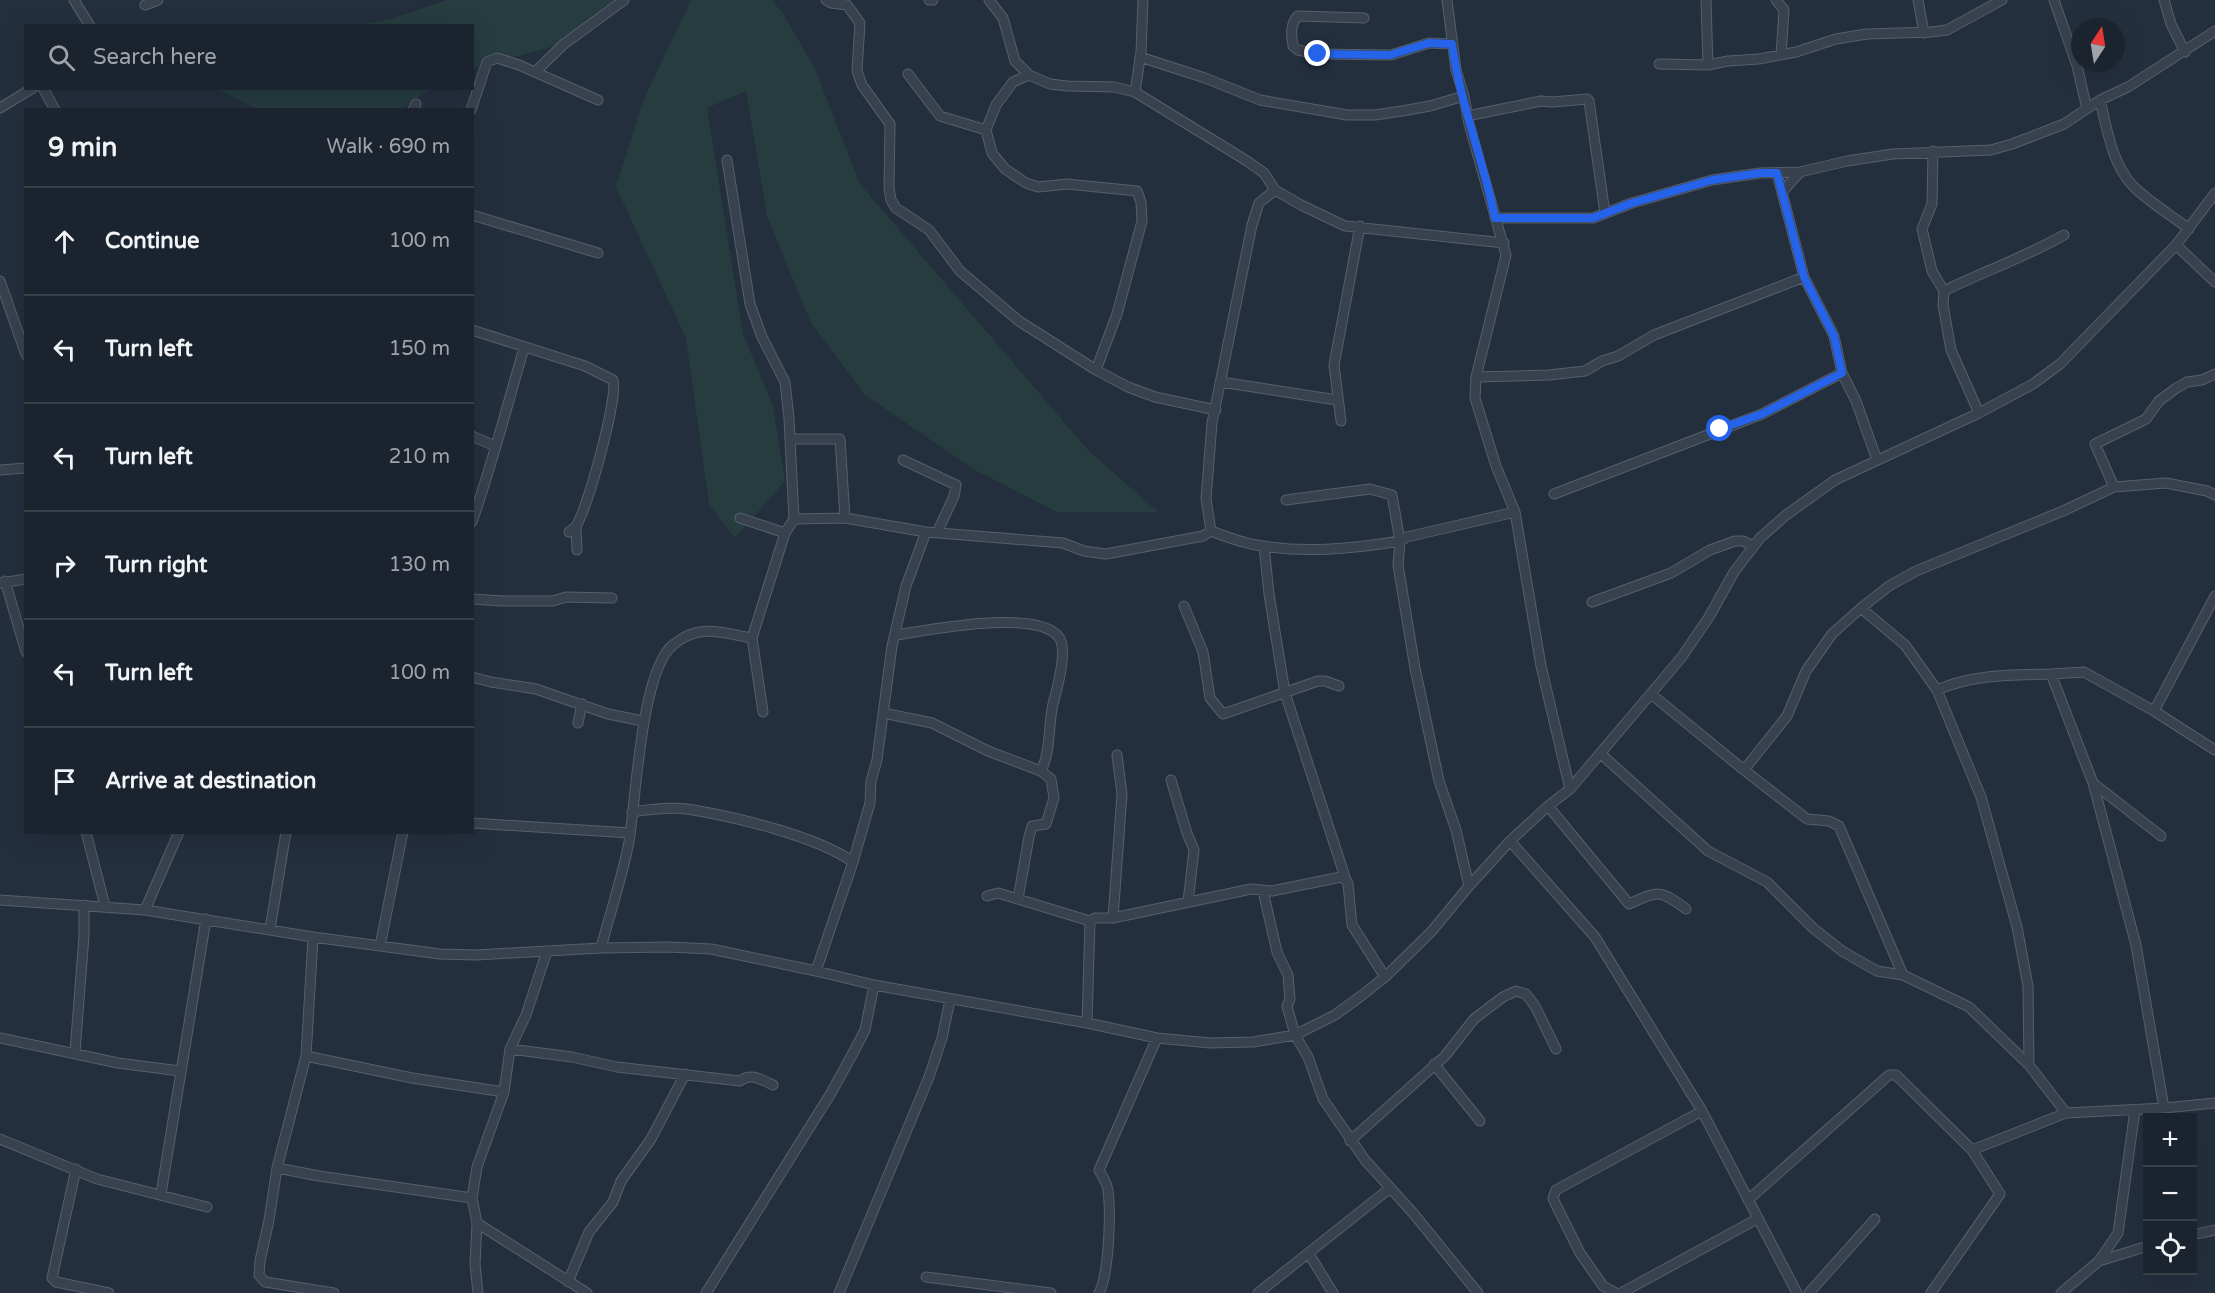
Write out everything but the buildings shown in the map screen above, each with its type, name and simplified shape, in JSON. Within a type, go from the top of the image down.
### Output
[{"type":"street","points":[[74,0],[89,24]]},
{"type":"street","points":[[145,5],[158,0]]},
{"type":"street","points":[[535,72],[564,44],[624,0]]},
{"type":"street","points":[[826,0],[847,5],[860,23],[857,71],[862,85],[890,124],[889,188],[891,200],[896,208],[929,230],[960,271],[1019,321],[1096,370],[1128,387],[1155,397],[1216,410]]},
{"type":"street","points":[[989,0],[1003,18],[1015,61],[1029,75],[1050,84],[1114,87],[1135,92],[1248,161],[1264,173],[1275,190],[1345,226],[1504,243]]},
{"type":"street","points":[[1135,92],[1140,57],[1143,0]]},
{"type":"street","points":[[1447,0],[1456,70],[1506,255],[1476,377],[1475,398],[1496,466],[1515,512],[1541,666],[1570,789]]},
{"type":"street","points":[[1706,0],[1708,65]]},
{"type":"street","points":[[1776,0],[1784,10],[1781,55]]},
{"type":"street","points":[[1918,0],[1924,33]]},
{"type":"street","points":[[1659,64],[1708,65],[1797,52],[1836,39],[1867,34],[1924,33],[1947,30],[2002,0]]},
{"type":"street","points":[[2054,0],[2077,66],[2087,109]]},
{"type":"street","points":[[2164,0],[2171,24],[2185,51]]},
{"type":"street","points":[[1364,18],[1298,16],[1293,21],[1291,29],[1293,46],[1298,50],[1318,54],[1390,55],[1429,43],[1452,44]]},
{"type":"street","points":[[1495,218],[1585,219],[1712,180],[1760,173],[1800,172],[1893,154],[1991,150],[2064,124],[2100,100],[2128,87],[2215,31]]},
{"type":"street","points":[[1140,57],[1204,78],[1260,100],[1347,115],[1375,115],[1402,111],[1464,96]]},
{"type":"street","points":[[472,108],[487,62],[492,59],[504,60],[598,100]]},
{"type":"street","points":[[908,74],[940,116],[986,130]]},
{"type":"street","points":[[1029,75],[1013,82],[996,105],[986,130],[992,153],[1005,169],[1026,183],[1038,187],[1067,184],[1137,191],[1141,201],[1142,221],[1117,314],[1096,370]]},
{"type":"street","points":[[0,108],[30,90]]},
{"type":"street","points":[[44,90],[54,108]]},
{"type":"street","points":[[1467,116],[1541,101],[1587,99],[1605,213]]},
{"type":"street","points":[[2100,100],[2111,147],[2123,173],[2133,186],[2188,229]]},
{"type":"street","points":[[1934,151],[1932,204],[1922,229],[1932,271],[1944,291],[1943,304],[1952,350],[1979,412]]},
{"type":"street","points":[[727,160],[750,304],[762,337],[785,382],[790,439],[794,519],[785,533],[752,638],[763,712]]},
{"type":"street","points":[[1782,192],[1800,172]]},
{"type":"street","points":[[1777,173],[1804,277],[1834,336],[1842,373],[1856,401],[1877,460]]},
{"type":"street","points":[[1211,531],[1206,499],[1212,423],[1252,225],[1259,203],[1275,190]]},
{"type":"street","points":[[0,900],[145,910],[313,937],[440,954],[476,955],[601,948],[711,949],[874,985],[1087,1023],[1157,1038],[1210,1043],[1253,1041],[1295,1035],[1335,1016],[1385,977],[1431,932],[1510,841],[1570,789],[1602,754],[1692,642],[1734,572],[1753,546],[1786,515],[1823,488],[2033,384],[2060,364],[2176,245],[2215,193]]},
{"type":"street","points":[[474,216],[598,253]]},
{"type":"street","points":[[1341,421],[1334,365],[1359,226]]},
{"type":"street","points":[[1944,291],[2034,251],[2064,235]]},
{"type":"street","points":[[2176,245],[2215,282]]},
{"type":"street","points":[[1476,377],[1549,375],[1585,371],[1602,361],[1618,356],[1654,335],[1804,277]]},
{"type":"street","points":[[0,281],[24,349]]},
{"type":"street","points":[[474,331],[585,366],[615,383],[608,421],[587,501],[572,529],[577,550]]},
{"type":"street","points":[[474,516],[490,471],[495,446],[524,348]]},
{"type":"street","points":[[1554,494],[1762,414],[1842,373]]},
{"type":"street","points":[[2114,487],[2095,444],[2146,419],[2159,401],[2187,382],[2202,380],[2215,374]]},
{"type":"street","points":[[1221,382],[1337,400]]},
{"type":"street","points":[[474,437],[495,446]]},
{"type":"street","points":[[790,439],[840,439],[845,519]]},
{"type":"street","points":[[903,460],[956,485],[954,496],[937,533]]},
{"type":"street","points":[[0,470],[24,468]]},
{"type":"street","points":[[1744,770],[1787,716],[1806,671],[1832,634],[1889,586],[1916,571],[2063,511],[2114,487],[2166,483],[2207,491],[2215,495]]},
{"type":"street","points":[[1286,500],[1370,489],[1392,495],[1401,541],[1398,565],[1419,689],[1439,781],[1456,830],[1469,886]]},
{"type":"street","points":[[1211,531],[1249,544],[1335,550],[1401,541],[1407,537],[1515,512]]},
{"type":"street","points":[[740,518],[785,533]]},
{"type":"street","points":[[794,519],[845,519],[926,532],[1063,543],[1084,551],[1106,554],[1203,537],[1211,531]]},
{"type":"street","points":[[816,971],[853,862],[870,803],[892,646],[906,586],[926,532]]},
{"type":"street","points":[[1592,602],[1671,573],[1710,550],[1735,541],[1743,541],[1753,546]]},
{"type":"street","points":[[1264,546],[1269,594],[1285,693],[1348,884],[1352,925],[1385,977]]},
{"type":"street","points":[[24,579],[3,582],[24,646]]},
{"type":"street","points":[[2154,711],[2215,596]]},
{"type":"street","points":[[474,599],[553,601],[566,597],[612,598]]},
{"type":"street","points":[[1184,606],[1203,652],[1210,698],[1223,714],[1318,681],[1339,686]]},
{"type":"street","points":[[1861,608],[1905,645],[1937,690],[1981,797],[2017,927],[2028,986],[2029,1065]]},
{"type":"street","points":[[896,634],[1008,622],[1044,628],[1058,636],[1063,646],[1046,761],[1041,771]]},
{"type":"street","points":[[601,948],[630,833],[643,721],[665,652],[674,643],[703,630],[752,638]]},
{"type":"street","points":[[1937,690],[1951,684],[1982,677],[2084,672],[2154,711],[2215,750]]},
{"type":"street","points":[[2051,674],[2093,783],[2136,945],[2164,1108]]},
{"type":"street","points":[[474,678],[536,688],[608,714],[643,721]]},
{"type":"street","points":[[1651,694],[1808,819],[1829,821],[1839,826],[1903,975]]},
{"type":"street","points":[[578,723],[582,704]]},
{"type":"street","points":[[884,713],[932,723],[988,751],[1041,771],[1051,779],[1054,798],[1046,824],[1032,826],[1018,899]]},
{"type":"street","points":[[1602,754],[1708,851],[1767,882],[1813,928],[1842,951],[1877,971],[1903,975],[1969,1007],[2029,1065],[2066,1113]]},
{"type":"street","points":[[1113,918],[1122,794],[1117,755]]},
{"type":"street","points":[[1171,780],[1194,850],[1188,902]]},
{"type":"street","points":[[2093,783],[2161,836]]},
{"type":"street","points":[[1548,806],[1629,904],[1653,893],[1668,895],[1686,909]]},
{"type":"street","points":[[632,812],[657,808],[686,809],[772,828],[833,850],[853,862]]},
{"type":"street","points":[[474,823],[630,833]]},
{"type":"street","points":[[87,834],[105,906]]},
{"type":"street","points":[[145,910],[177,834]]},
{"type":"street","points":[[270,929],[286,834]]},
{"type":"street","points":[[380,946],[403,834]]},
{"type":"street","points":[[1510,841],[1595,936],[1702,1111],[1797,1293]]},
{"type":"street","points":[[987,896],[998,893],[1090,921],[1095,918],[1113,918],[1251,889],[1272,891],[1337,877],[1346,880]]},
{"type":"street","points":[[1263,891],[1277,952],[1288,975],[1290,999],[1287,1006],[1295,1035],[1308,1057],[1323,1099],[1350,1141],[1478,1293]]},
{"type":"street","points":[[75,1052],[84,936],[84,905]]},
{"type":"street","points":[[161,1194],[206,919]]},
{"type":"street","points":[[1087,1023],[1090,921]]},
{"type":"street","points":[[313,937],[306,1056],[277,1168],[259,1275],[265,1282],[334,1293]]},
{"type":"street","points":[[478,1293],[475,1264],[477,1223],[472,1198],[477,1167],[504,1092],[510,1049],[526,1015],[547,951]]},
{"type":"street","points":[[706,1293],[831,1093],[853,1053],[865,1030],[874,985]]},
{"type":"street","points":[[1350,1141],[1445,1056],[1474,1019],[1503,997],[1516,991],[1526,994],[1535,1006],[1556,1049]]},
{"type":"street","points":[[839,1293],[929,1077],[951,1000]]},
{"type":"street","points":[[0,1038],[75,1052],[118,1063],[180,1071]]},
{"type":"street","points":[[1099,1293],[1107,1267],[1108,1189],[1099,1170],[1104,1153],[1157,1038]]},
{"type":"street","points":[[510,1049],[572,1057],[617,1067],[740,1081],[746,1076],[755,1077],[773,1085]]},
{"type":"street","points":[[306,1056],[412,1078],[504,1092]]},
{"type":"street","points":[[1434,1064],[1480,1121]]},
{"type":"street","points":[[568,1282],[589,1232],[613,1202],[621,1181],[651,1139],[684,1074]]},
{"type":"street","points":[[1748,1200],[1889,1075],[1896,1075],[1972,1150],[2000,1194],[1931,1293]]},
{"type":"street","points":[[1972,1150],[2066,1113],[2215,1103]]},
{"type":"street","points":[[2061,1293],[2099,1261],[2118,1233],[2134,1110]]},
{"type":"street","points":[[1616,1293],[1603,1286],[1580,1253],[1555,1203],[1554,1193],[1702,1111]]},
{"type":"street","points":[[0,1139],[52,1162],[76,1168],[97,1179],[207,1207]]},
{"type":"street","points":[[76,1168],[52,1278],[56,1282],[109,1293]]},
{"type":"street","points":[[277,1168],[472,1198]]},
{"type":"street","points":[[1258,1293],[1389,1189]]},
{"type":"street","points":[[1809,1293],[1875,1219]]},
{"type":"street","points":[[1622,1293],[1757,1220]]},
{"type":"street","points":[[477,1223],[587,1293]]},
{"type":"street","points":[[2197,1234],[2215,1230]]},
{"type":"street","points":[[2099,1261],[2143,1248]]},
{"type":"street","points":[[1309,1254],[1333,1293]]},
{"type":"street","points":[[926,1277],[1021,1292],[1051,1293]]},
{"type":"green space","points":[[447,0],[615,0],[577,40],[474,68],[474,24],[366,24],[394,18]]},
{"type":"green space","points":[[691,0],[772,0],[784,15],[815,69],[860,184],[1088,450],[1158,512],[1057,512],[975,470],[865,395],[810,321],[767,216],[746,91],[707,108],[743,334],[773,406],[785,481],[735,538],[709,504],[686,338],[616,187],[643,101]]},
{"type":"green space","points":[[219,90],[429,90],[405,108],[254,108]]},
{"type":"route","points":[[1318,54],[1390,55],[1429,43],[1452,44],[1469,124],[1495,218],[1593,218],[1632,203],[1712,180],[1760,173],[1777,173],[1804,277],[1834,336],[1842,373],[1762,414],[1720,429]]}]
